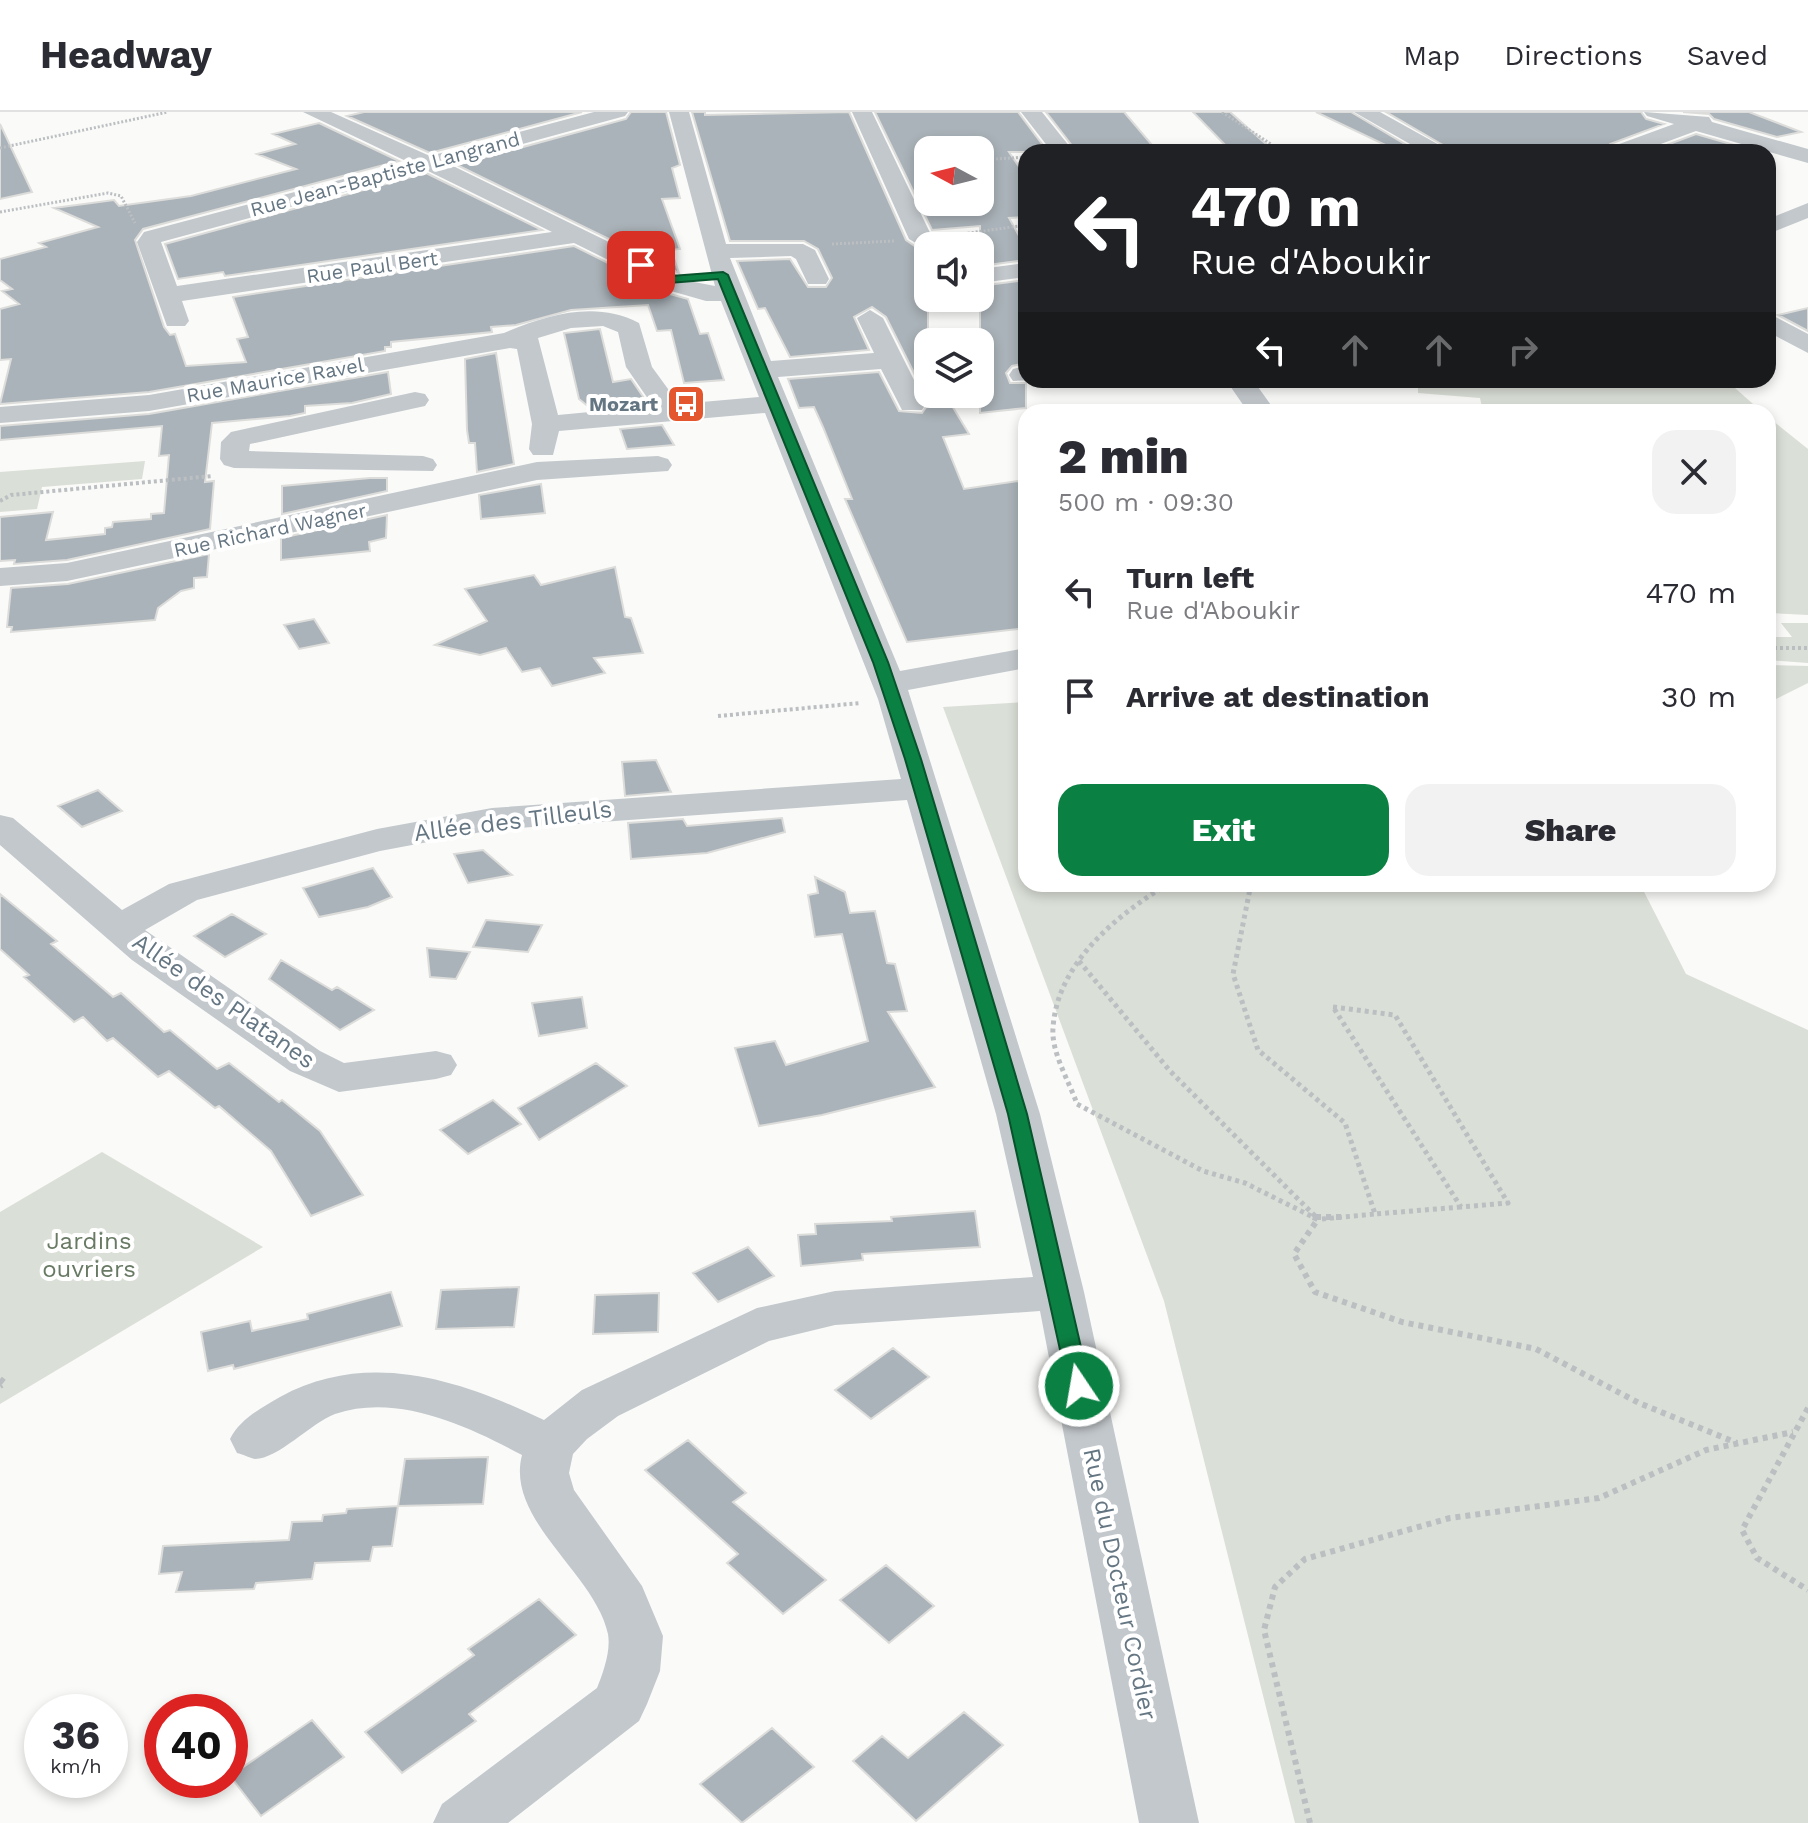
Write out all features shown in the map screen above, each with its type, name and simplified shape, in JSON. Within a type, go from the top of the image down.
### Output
[{"type":"street","points":[[313,112],[429,163],[575,236],[706,294],[723,273],[795,249],[806,255],[817,279]]},
{"type":"street","name":"Rue Jean-Baptiste Langrand","points":[[152,237],[618,112]]},
{"type":"street","points":[[862,112],[918,232]]},
{"type":"street","points":[[1031,112],[1057,144]]},
{"type":"street","points":[[1364,112],[1426,144]]},
{"type":"street","points":[[1654,112],[1767,144],[1808,137]]},
{"type":"street","points":[[1640,144],[1733,112]]},
{"type":"street","name":"Rue du Docteur Cordier","points":[[686,113],[723,273],[766,387],[892,691],[1018,1114],[1060,1292],[1169,1823]]},
{"type":"street","points":[[1776,147],[1808,156]]},
{"type":"street","points":[[1776,224],[1808,210]]},
{"type":"street","name":"Rue Paul Bert","points":[[168,295],[575,236]]},
{"type":"street","points":[[152,237],[149,242],[176,321]]},
{"type":"street","points":[[335,241],[351,269]]},
{"type":"street","points":[[994,274],[1018,271]]},
{"type":"street","name":"Rue Maurice Ravel","points":[[0,415],[149,403],[510,340],[547,327],[599,317],[619,321],[630,328],[639,367],[671,413]]},
{"type":"street","points":[[870,318],[912,404]]},
{"type":"street","points":[[1776,326],[1808,345]]},
{"type":"street","points":[[510,340],[529,343],[546,424],[537,471]]},
{"type":"street","points":[[408,356],[419,433]]},
{"type":"street","points":[[546,424],[671,413],[766,387],[890,360]]},
{"type":"street","points":[[419,433],[234,459],[235,442],[241,438],[419,433],[490,484]]},
{"type":"street","name":"Rue Richard Wagner","points":[[0,577],[67,572],[490,484],[537,471],[658,465]]},
{"type":"street","points":[[892,691],[1018,660]]},
{"type":"street","name":"Allée des Tilleuls","points":[[121,927],[183,892],[377,840],[492,819],[922,788]]},
{"type":"street","name":"Allée des Platanes","points":[[0,826],[146,951],[280,1044],[339,1078],[436,1065]]},
{"type":"street","points":[[463,1823],[619,1704],[632,1671],[636,1636],[623,1602],[550,1497],[543,1473],[550,1446],[569,1425],[600,1403],[757,1326],[835,1308],[1060,1292]]},
{"type":"street","points":[[255,1439],[296,1410],[335,1395],[376,1389],[436,1399],[491,1415],[550,1446]]},
{"type":"path","points":[[0,148],[168,112]]},
{"type":"path","points":[[1222,112],[1271,144]]},
{"type":"path","points":[[994,159],[1018,158]]},
{"type":"path","points":[[0,212],[108,193],[121,196],[141,235],[152,237]]},
{"type":"path","points":[[974,232],[1018,226]]},
{"type":"path","points":[[795,249],[914,240]]},
{"type":"path","points":[[0,501],[11,495],[206,479],[237,461]]},
{"type":"path","points":[[1776,648],[1808,648]]},
{"type":"path","points":[[718,716],[892,691]]},
{"type":"path","points":[[1154,892],[1138,901],[1071,970],[1053,1030],[1077,1104],[1203,1171],[1245,1183],[1318,1219],[1375,1214],[1461,1207],[1508,1203],[1395,1015],[1333,1007],[1461,1207]]},
{"type":"path","points":[[1249,892],[1233,974],[1258,1050],[1345,1123],[1375,1214]]},
{"type":"path","points":[[1079,961],[1170,1071],[1318,1219]]},
{"type":"path","points":[[1318,1219],[1294,1254],[1315,1292],[1402,1322],[1536,1349],[1639,1403],[1737,1443]]},
{"type":"path","points":[[0,1379],[5,1383],[0,1386]]},
{"type":"path","points":[[1808,1408],[1742,1530],[1757,1558],[1808,1590]]},
{"type":"path","points":[[1310,1823],[1264,1630],[1275,1587],[1305,1559],[1450,1518],[1599,1498],[1706,1450],[1793,1432]]},
{"type":"green space","points":[[1418,388],[1735,388],[1753,404],[1481,404],[1480,398],[1418,393]]},
{"type":"green space","points":[[1776,423],[1808,449],[1808,615],[1776,613]]},
{"type":"green space","points":[[145,461],[142,479],[42,487],[37,509],[0,512],[0,472]]},
{"type":"green space","points":[[1781,623],[1808,623],[1808,663],[1776,661],[1776,637],[1792,637]]},
{"type":"green space","points":[[1776,665],[1808,666],[1808,683],[1776,699]]},
{"type":"green space","points":[[1018,702],[1018,892],[1644,892],[1686,974],[1808,1030],[1808,1823],[1295,1823],[1164,1301],[943,707]]},
{"type":"green space","name":"Jardins ouvriers","points":[[102,1152],[263,1247],[0,1404],[0,1212]]},
{"type":"building","points":[[364,112],[582,112],[430,153],[347,116]]},
{"type":"building","points":[[631,112],[666,112],[680,165],[672,168],[680,198],[662,199],[680,249],[671,250],[679,273],[457,165],[626,119]]},
{"type":"building","points":[[692,112],[705,112],[705,115],[849,112],[906,240],[914,246],[914,312],[928,312],[928,328],[914,328],[914,373],[886,317],[872,307],[854,317],[869,350],[790,357],[765,308],[758,309],[737,261],[790,259],[808,287],[826,287],[832,278],[818,249],[804,241],[730,241]]},
{"type":"building","points":[[875,112],[1018,112],[1042,144],[1018,144],[1018,152],[1009,152],[1018,165],[1018,217],[1009,218],[1018,234],[1018,261],[994,264],[994,232],[980,232],[980,226],[932,230],[925,216],[994,216],[994,136],[914,136],[914,193]]},
{"type":"building","points":[[1046,112],[1124,112],[1151,144],[1071,144]]},
{"type":"building","points":[[1193,112],[1230,112],[1266,144],[1224,144]]},
{"type":"building","points":[[1316,112],[1351,112],[1405,144],[1383,144]]},
{"type":"building","points":[[1386,112],[1641,112],[1646,119],[1664,124],[1610,144],[1441,144]]},
{"type":"building","points":[[1683,112],[1749,112],[1801,132],[1777,137],[1714,119],[1709,114]]},
{"type":"building","points":[[319,123],[399,161],[143,229],[135,240],[164,327],[170,335],[175,334],[186,366],[246,362],[237,339],[248,337],[233,297],[574,246],[670,294],[688,299],[700,334],[708,333],[724,380],[684,383],[671,330],[657,331],[648,305],[571,310],[516,325],[491,327],[492,332],[391,342],[391,347],[385,347],[385,351],[149,392],[0,404],[11,359],[0,360],[0,309],[19,304],[2,291],[12,289],[0,280],[0,259],[46,247],[39,243],[98,227],[54,208],[114,200],[119,206],[191,196],[296,169],[257,154],[295,144],[273,134]]},
{"type":"building","points":[[0,124],[32,192],[0,199]]},
{"type":"building","points":[[1696,134],[1731,144],[1669,144]]},
{"type":"building","points":[[426,173],[542,230],[225,276],[223,272],[178,279],[165,244]]},
{"type":"building","points":[[1018,281],[1018,365],[1006,373],[1010,383],[1026,388],[1026,404],[1018,404],[1018,409],[980,413],[980,408],[994,408],[994,328],[980,328],[980,312],[994,312],[994,284]]},
{"type":"building","points":[[1808,308],[1808,331],[1778,315]]},
{"type":"building","points":[[600,329],[613,382],[631,379],[648,404],[589,407],[579,399],[564,333]]},
{"type":"building","points":[[496,353],[514,464],[477,472],[475,443],[469,443],[467,430],[465,359]]},
{"type":"building","points":[[388,372],[391,394],[352,403],[305,406],[305,413],[290,416],[212,423],[205,482],[214,481],[210,529],[67,560],[14,564],[15,560],[0,561],[0,517],[53,512],[46,540],[105,534],[105,528],[112,527],[113,522],[151,519],[151,514],[164,513],[169,455],[159,456],[162,426],[0,440],[0,426],[149,414]]},
{"type":"building","points":[[879,372],[899,411],[922,413],[926,408],[953,408],[969,434],[943,437],[964,489],[1018,481],[1018,629],[907,642],[845,499],[852,499],[814,407],[799,408],[788,379]]},
{"type":"building","points":[[662,425],[674,445],[627,449],[620,429]]},
{"type":"building","points":[[387,478],[387,491],[282,514],[282,486]]},
{"type":"building","points":[[541,484],[545,513],[481,519],[479,495]]},
{"type":"building","points":[[387,515],[386,538],[369,542],[370,551],[281,560],[281,538]]},
{"type":"building","points":[[209,554],[207,577],[194,578],[194,588],[181,591],[158,608],[155,620],[11,632],[12,627],[7,627],[11,588],[68,584]]},
{"type":"building","points":[[615,567],[625,617],[631,618],[643,653],[594,658],[605,673],[552,686],[540,668],[522,672],[506,648],[480,655],[435,645],[487,621],[465,589],[534,575],[541,585]]},
{"type":"building","points":[[314,619],[329,643],[299,649],[284,625]]},
{"type":"building","points":[[656,760],[671,792],[625,796],[622,762]]},
{"type":"building","points":[[98,790],[122,811],[82,827],[58,806]]},
{"type":"building","points":[[782,818],[785,832],[707,853],[631,859],[628,823],[683,819],[687,826]]},
{"type":"building","points":[[483,850],[512,875],[468,883],[454,854]]},
{"type":"building","points":[[373,868],[392,897],[368,907],[319,917],[303,888]]},
{"type":"building","points":[[815,877],[845,892],[850,913],[875,911],[887,963],[895,964],[907,1011],[888,1012],[935,1087],[822,1115],[759,1126],[735,1048],[775,1041],[786,1065],[868,1041],[842,934],[815,937],[808,895],[818,893]]},
{"type":"building","points":[[0,894],[57,941],[51,944],[113,997],[121,993],[164,1032],[170,1030],[217,1069],[229,1063],[320,1131],[363,1195],[311,1216],[271,1151],[219,1106],[215,1108],[169,1071],[158,1077],[113,1038],[107,1041],[83,1017],[74,1022],[24,977],[29,975],[0,949]]},
{"type":"building","points":[[232,914],[266,934],[225,957],[194,936]]},
{"type":"building","points":[[486,920],[542,925],[528,952],[473,947]]},
{"type":"building","points":[[427,948],[470,952],[456,979],[430,977]]},
{"type":"building","points":[[281,960],[332,990],[337,987],[374,1010],[340,1030],[269,979]]},
{"type":"building","points":[[582,997],[587,1028],[539,1036],[532,1003]]},
{"type":"building","points":[[596,1063],[627,1086],[539,1140],[518,1108]]},
{"type":"building","points":[[493,1100],[521,1124],[468,1154],[440,1130]]},
{"type":"building","points":[[975,1211],[980,1247],[862,1254],[863,1260],[801,1266],[798,1235],[816,1234],[815,1224],[892,1221],[891,1217]]},
{"type":"building","points":[[748,1247],[774,1276],[718,1302],[693,1273]]},
{"type":"building","points":[[519,1287],[514,1327],[436,1329],[441,1290]]},
{"type":"building","points":[[391,1292],[402,1326],[234,1369],[233,1365],[208,1371],[201,1332],[250,1321],[252,1331],[308,1319],[307,1314]]},
{"type":"building","points":[[659,1293],[658,1332],[593,1334],[595,1295]]},
{"type":"building","points":[[893,1348],[929,1377],[871,1419],[835,1390]]},
{"type":"building","points":[[688,1440],[746,1493],[733,1502],[826,1580],[783,1614],[727,1563],[738,1554],[645,1470]]},
{"type":"building","points":[[488,1457],[483,1504],[398,1506],[405,1459]]},
{"type":"building","points":[[398,1506],[392,1546],[373,1547],[370,1561],[315,1563],[312,1579],[256,1583],[254,1589],[176,1592],[182,1572],[159,1574],[163,1546],[289,1540],[292,1522],[322,1521],[323,1515],[346,1513],[347,1509]]},
{"type":"building","points":[[886,1565],[934,1606],[889,1643],[840,1600]]},
{"type":"building","points":[[539,1599],[576,1635],[469,1714],[476,1721],[402,1773],[365,1732],[474,1655],[468,1649]]},
{"type":"building","points":[[964,1712],[1003,1745],[916,1821],[853,1761],[882,1736],[908,1758]]},
{"type":"building","points":[[312,1720],[344,1757],[261,1816],[247,1798],[248,1764]]},
{"type":"building","points":[[772,1728],[814,1767],[742,1823],[700,1784]]},
{"type":"place","name":"Mozart","points":[[686,404]]},
{"type":"route","points":[[641,265],[669,279],[723,275],[773,404],[881,662],[895,699],[1018,1114],[1079,1386]]}]
